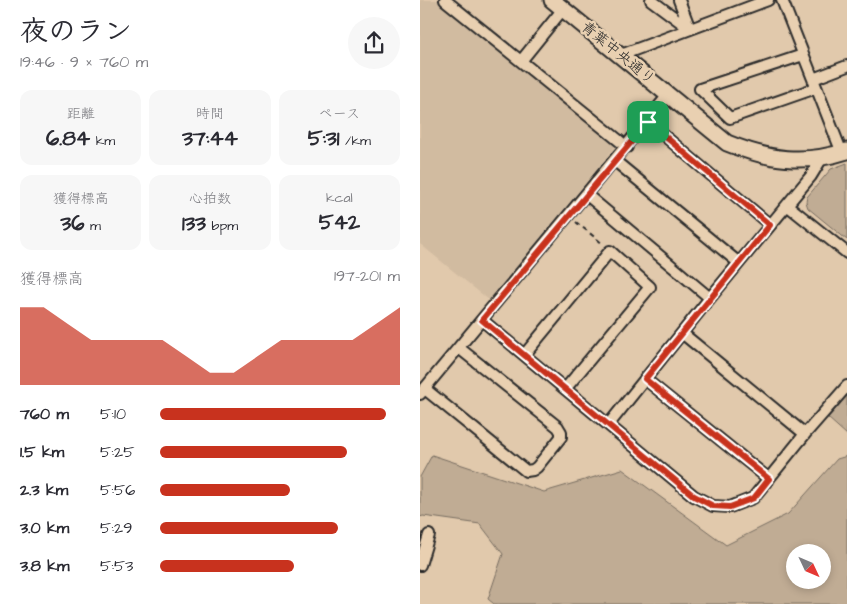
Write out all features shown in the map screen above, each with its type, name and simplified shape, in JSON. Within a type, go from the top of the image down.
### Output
[{"type":"street","points":[[445,0],[627,147]]},
{"type":"street","points":[[651,0],[690,29]]},
{"type":"street","points":[[679,0],[690,29]]},
{"type":"street","points":[[621,56],[768,0]]},
{"type":"street","points":[[782,0],[814,84],[844,152]]},
{"type":"street","points":[[521,61],[558,4]]},
{"type":"street","name":"青葉中央通り","points":[[558,4],[727,143],[778,159],[822,158],[844,152]]},
{"type":"street","points":[[803,55],[700,89],[730,118],[814,84],[847,66]]},
{"type":"street","points":[[459,348],[558,427],[561,437],[533,470],[526,471],[422,392],[615,162],[669,94]]},
{"type":"street","points":[[648,122],[770,225]]},
{"type":"street","points":[[609,424],[811,176],[822,158]]},
{"type":"street","points":[[615,162],[739,263]]},
{"type":"street","points":[[586,195],[710,298]]},
{"type":"street","points":[[787,204],[847,253]]},
{"type":"street","points":[[525,354],[610,251],[650,287],[566,388]]},
{"type":"street","points":[[482,320],[694,496],[713,506],[730,507],[754,498],[805,434],[847,386]]},
{"type":"street","points":[[682,333],[805,434]]},
{"type":"street","points":[[645,379],[769,479]]},
{"type":"street","points":[[420,565],[429,535]]},
{"type":"path","points":[[569,216],[610,251]]},
{"type":"shaded area","points":[[420,0],[439,0],[615,144],[614,148],[489,300],[420,244]]},
{"type":"shaded area","points":[[847,163],[847,240],[808,208],[806,202],[807,197],[831,169]]},
{"type":"shaded area","points":[[847,396],[847,435],[828,418]]},
{"type":"shaded area","points":[[432,455],[544,492],[622,469],[726,545],[788,514],[837,459],[847,456],[847,604],[494,604],[488,599],[503,554],[480,524],[420,517],[420,477]]},
{"type":"route","points":[[648,122],[770,225],[645,379],[769,479],[754,498],[730,507],[713,506],[694,496],[482,320],[648,122]]}]
